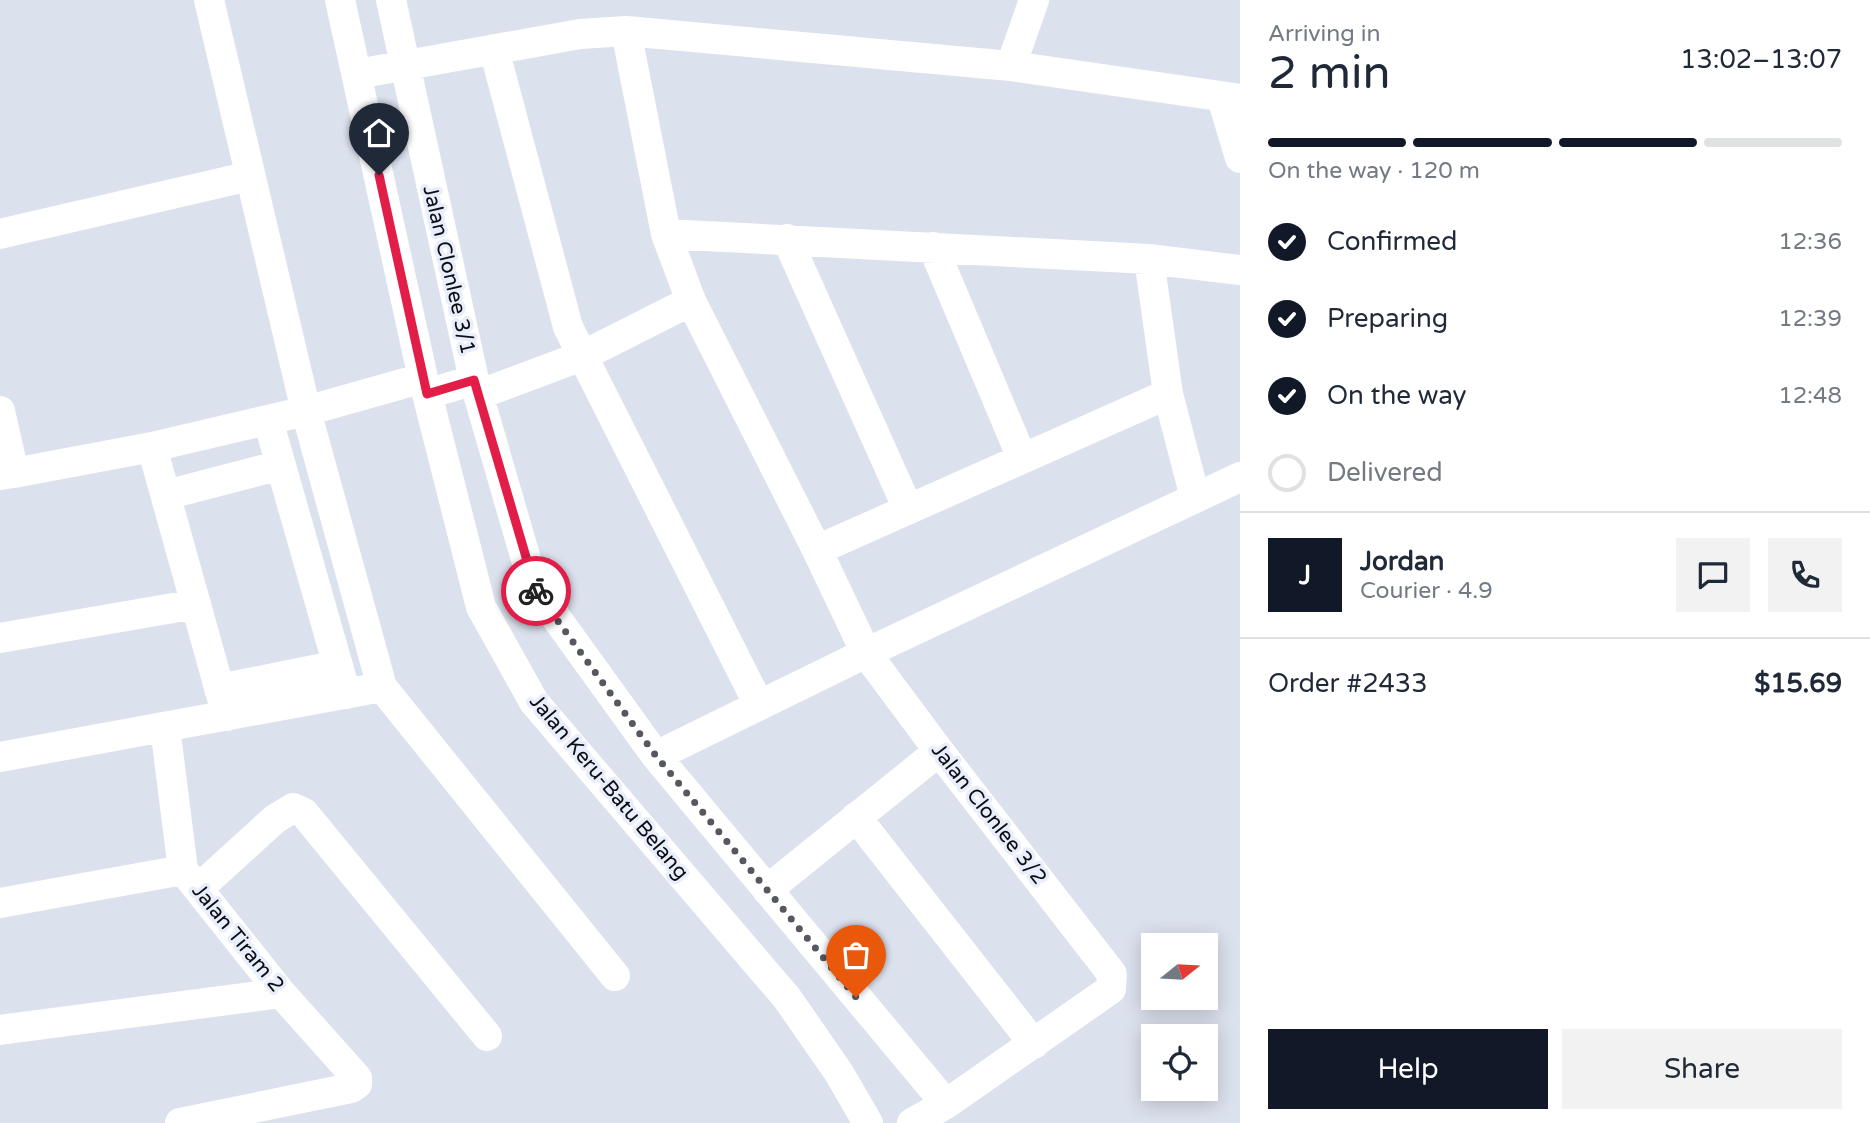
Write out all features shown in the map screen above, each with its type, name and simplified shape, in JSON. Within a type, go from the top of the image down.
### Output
[{"type":"street","points":[[209,0],[306,411],[382,687],[615,976]]},
{"type":"street","name":"Jalan Keru-Batu Belang","points":[[340,0],[425,386],[481,607],[534,702],[788,998],[839,1073],[868,1123]]},
{"type":"street","name":"Jalan Clonlee 3/1","points":[[391,0],[440,234],[476,388],[534,587],[656,756],[946,1104]]},
{"type":"street","points":[[1011,66],[1034,0]]},
{"type":"street","points":[[357,74],[580,34],[626,31],[1011,66],[1231,98],[1240,158]]},
{"type":"street","name":"Jalan Clonlee 3/2","points":[[626,31],[666,234],[691,301],[866,653],[1112,974],[1111,989],[1034,1044]]},
{"type":"street","points":[[494,48],[568,327],[759,705]]},
{"type":"street","points":[[0,234],[250,176]]},
{"type":"street","points":[[666,234],[1149,259],[1240,270]]},
{"type":"street","points":[[787,239],[908,509]]},
{"type":"street","points":[[933,247],[1022,458]]},
{"type":"street","points":[[1149,259],[1168,394],[1195,497]]},
{"type":"street","points":[[0,411],[7,474],[152,447],[425,386],[476,388],[582,356],[691,301]]},
{"type":"street","points":[[817,550],[1168,394]]},
{"type":"street","points":[[268,420],[346,694]]},
{"type":"street","points":[[152,447],[223,702]]},
{"type":"street","points":[[166,495],[281,465]]},
{"type":"street","points":[[656,756],[866,653],[1240,477]]},
{"type":"street","points":[[0,638],[196,604]]},
{"type":"street","points":[[0,757],[165,727],[223,702],[338,665]]},
{"type":"street","points":[[223,702],[346,694],[382,687]]},
{"type":"street","name":"Jalan Tiram 2","points":[[165,727],[190,880],[281,993],[357,1078],[357,1084],[351,1088],[180,1123]]},
{"type":"street","points":[[767,891],[939,751]]},
{"type":"street","points":[[0,903],[190,880],[293,808],[304,813],[487,1035]]},
{"type":"street","points":[[856,817],[1034,1044],[946,1104],[912,1123]]},
{"type":"street","points":[[0,1030],[281,993]]},
{"type":"way so far","points":[[536,591],[656,756],[856,997]]},
{"type":"route","points":[[379,175],[427,394],[474,380],[536,591]]}]
